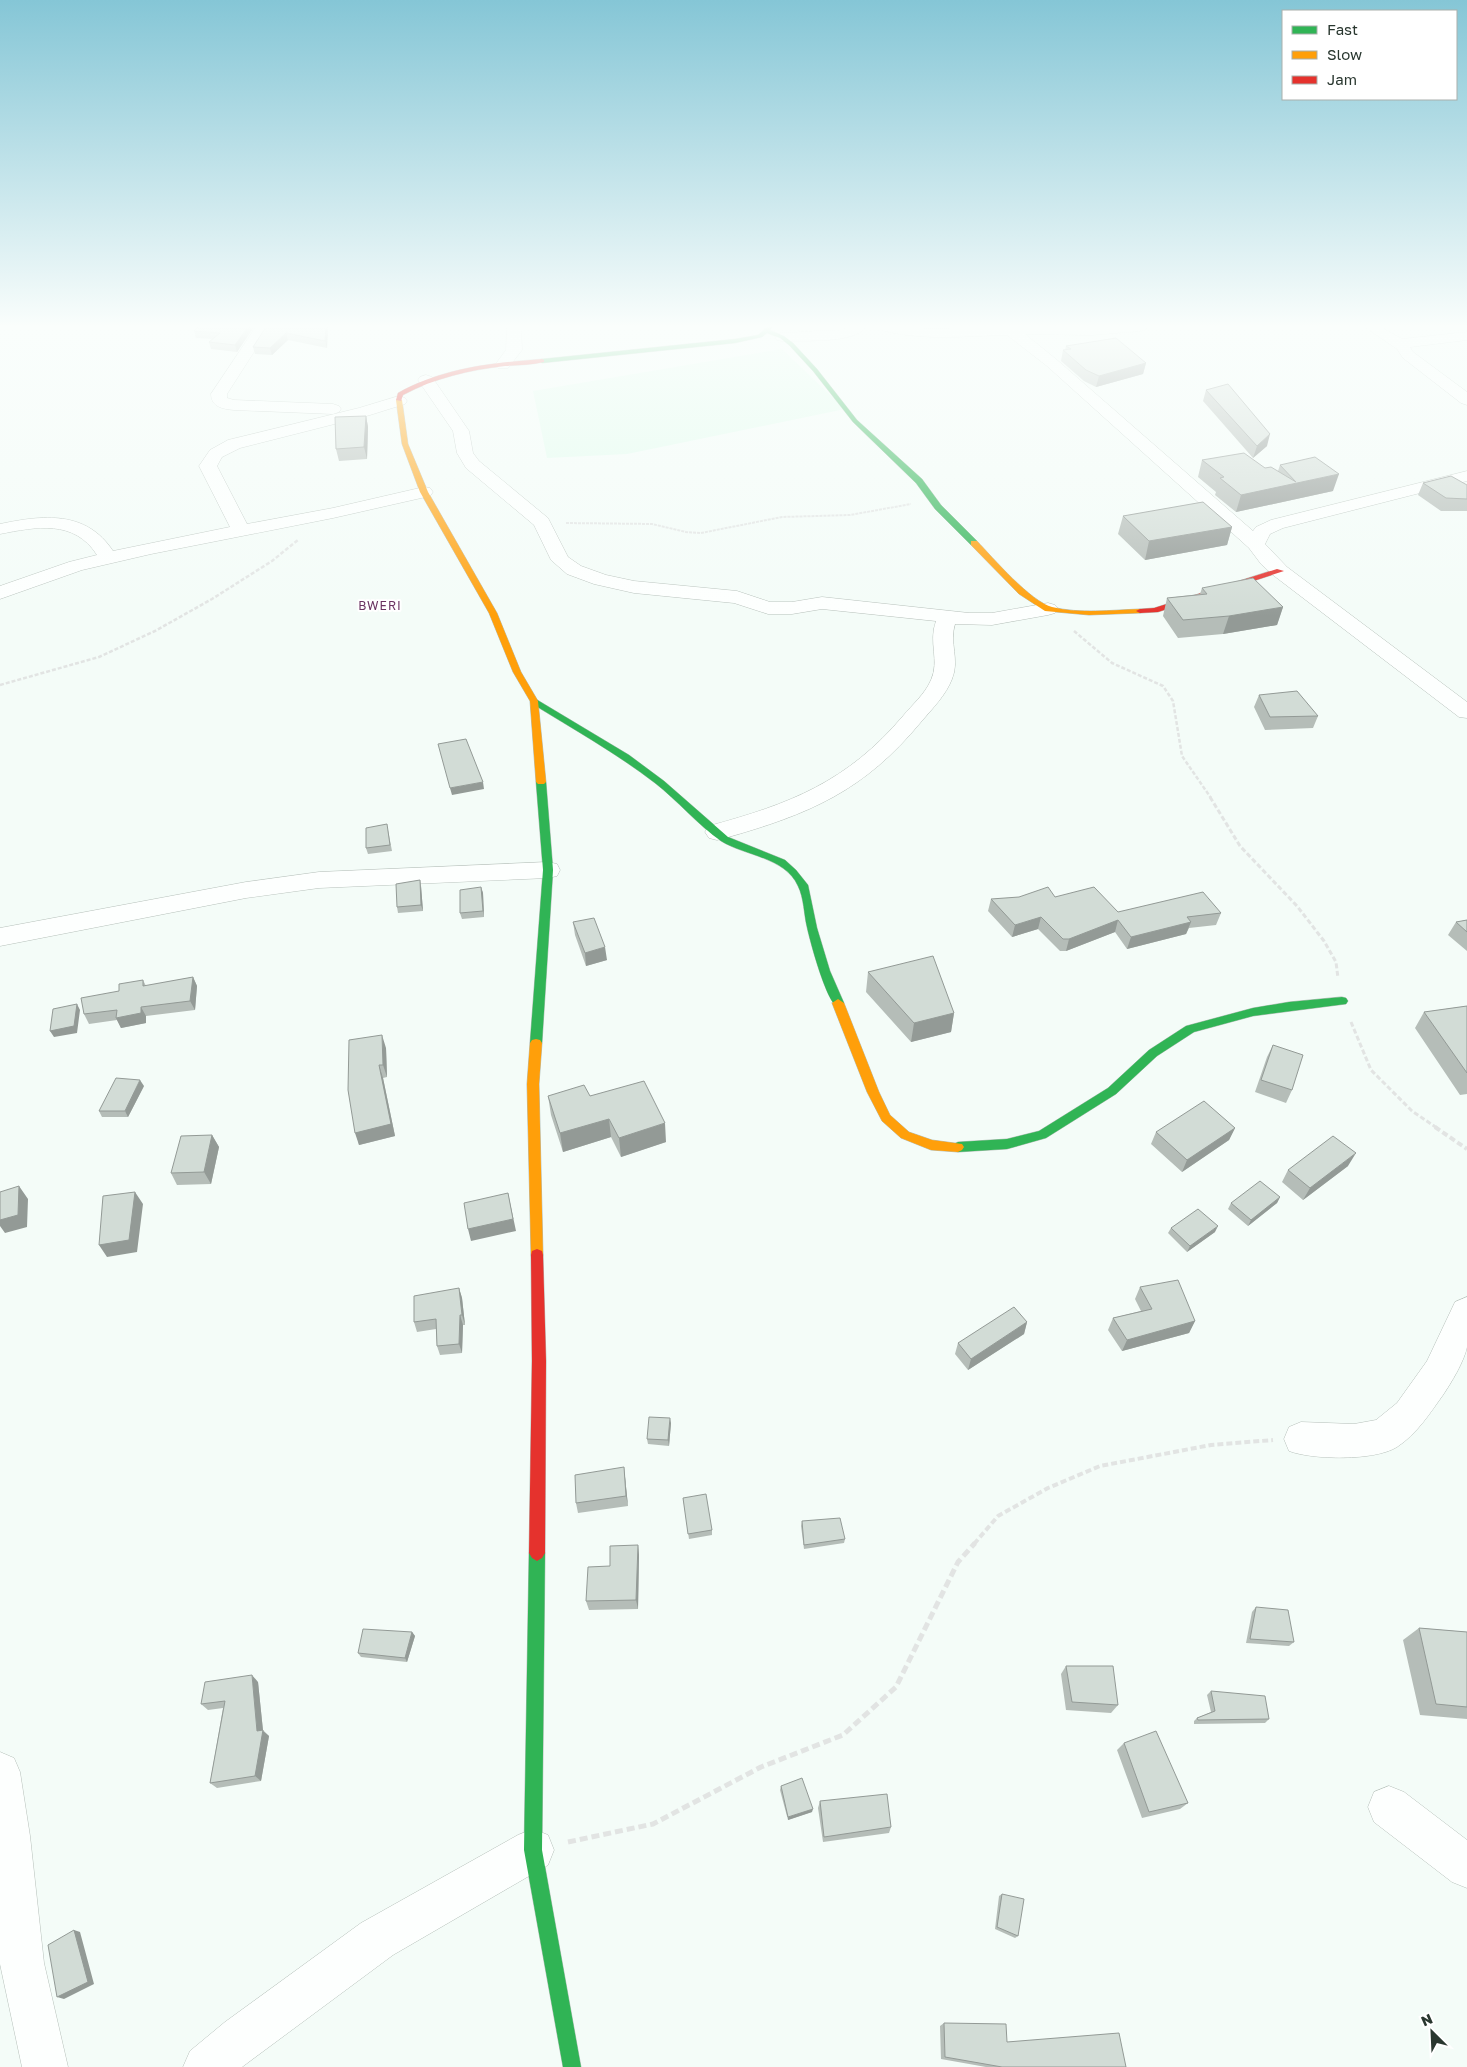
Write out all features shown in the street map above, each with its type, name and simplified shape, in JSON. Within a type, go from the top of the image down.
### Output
[{"type":"street","points":[[241,531],[208,466],[216,454],[234,444],[316,423]]},
{"type":"street","points":[[402,423],[405,444],[424,492],[492,614],[517,672],[534,702],[548,870],[533,1084],[539,1360],[533,1850],[572,2067]]},
{"type":"street","points":[[456,423],[461,431],[465,452],[472,464],[542,522],[560,560],[574,570],[601,580],[634,587],[737,597],[768,608],[792,608],[822,603],[948,617],[992,619],[1048,609],[1104,613],[1155,610],[1280,571]]},
{"type":"street","points":[[858,423],[919,482],[931,499],[1022,592],[1048,609]]},
{"type":"street","points":[[1120,423],[1256,544],[1268,560],[1280,571],[1467,712]]},
{"type":"street","points":[[1256,544],[1262,531],[1277,524],[1467,476]]},
{"type":"street","points":[[0,592],[52,573],[108,558],[332,513],[424,492]]},
{"type":"street","points":[[0,529],[48,523],[68,525],[80,529],[93,537],[108,558]]},
{"type":"street","points":[[717,832],[766,819],[814,801],[847,782],[875,760],[910,721],[941,680],[947,661],[942,634],[948,617]]},
{"type":"street","points":[[534,702],[626,757],[725,838],[781,862],[803,885],[812,928],[825,972],[873,1092],[886,1118],[905,1135],[931,1146],[960,1147],[1007,1144],[1042,1135],[1112,1091],[1153,1053],[1190,1029],[1252,1012],[1342,1001]]},
{"type":"street","points":[[0,937],[246,890],[319,880],[548,870]]},
{"type":"street","points":[[1301,1439],[1354,1441],[1385,1435],[1409,1414],[1439,1372],[1467,1312]]},
{"type":"street","points":[[0,1772],[9,1836],[22,1963],[45,2067]]},
{"type":"street","points":[[1389,1807],[1467,1867]]},
{"type":"street","points":[[206,2067],[241,2038],[377,1939],[533,1850]]},
{"type":"path","points":[[542,522],[652,524],[686,532],[701,533],[782,517],[862,514],[931,499]]},
{"type":"path","points":[[0,685],[99,657],[155,631],[212,599],[272,561],[332,513]]},
{"type":"path","points":[[1048,609],[1112,663],[1163,686],[1173,701],[1182,756],[1214,802],[1240,846],[1297,906],[1324,941],[1336,962],[1342,1001],[1371,1070],[1412,1111],[1467,1150]]},
{"type":"path","points":[[533,1850],[653,1824],[761,1766],[843,1735],[896,1687],[958,1562],[998,1516],[1048,1488],[1100,1466],[1211,1445],[1301,1439]]},
{"type":"shaded area","points":[[540,423],[775,423],[627,454],[547,458]]},
{"type":"building","points":[[335,423],[366,423],[364,447],[336,449]]},
{"type":"building","points":[[1236,423],[1261,423],[1270,434],[1257,446]]},
{"type":"building","points":[[1244,453],[1265,468],[1271,467],[1296,482],[1280,465],[1315,457],[1339,474],[1241,495],[1220,478],[1224,477],[1202,460]]},
{"type":"building","points":[[1451,476],[1467,485],[1467,499],[1446,498],[1423,483]]},
{"type":"building","points":[[1203,502],[1232,527],[1149,541],[1123,516]]},
{"type":"building","points":[[1253,578],[1283,607],[1229,616],[1183,620],[1167,598],[1207,594],[1202,588]]},
{"type":"building","points":[[1297,691],[1318,716],[1270,717],[1259,695]]},
{"type":"building","points":[[466,739],[483,782],[450,788],[438,744]]},
{"type":"building","points":[[387,824],[390,845],[366,848],[366,828]]},
{"type":"building","points":[[420,880],[421,905],[397,907],[396,884]]},
{"type":"building","points":[[481,887],[483,911],[460,913],[460,890]]},
{"type":"building","points":[[1048,887],[1055,897],[1094,887],[1118,912],[1203,892],[1221,913],[1187,917],[1191,922],[1131,937],[1118,920],[1069,939],[1063,939],[1041,917],[1015,925],[991,899],[1019,897]]},
{"type":"building","points":[[594,918],[605,947],[585,953],[573,922]]},
{"type":"building","points":[[1467,920],[1467,932],[1456,922]]},
{"type":"building","points":[[933,956],[954,1013],[914,1023],[868,972]]},
{"type":"building","points":[[193,977],[190,1001],[141,1007],[141,1013],[116,1018],[117,1010],[84,1014],[81,998],[119,991],[119,984],[143,980],[143,986]]},
{"type":"building","points":[[77,1004],[74,1026],[50,1031],[53,1009]]},
{"type":"building","points":[[1467,1006],[1467,1073],[1424,1012]]},
{"type":"building","points":[[382,1035],[383,1065],[379,1065],[391,1124],[355,1133],[348,1090],[349,1040]]},
{"type":"building","points":[[1273,1045],[1303,1055],[1292,1090],[1261,1080]]},
{"type":"building","points":[[116,1078],[140,1080],[125,1111],[99,1111]]},
{"type":"building","points":[[644,1081],[665,1123],[619,1138],[609,1119],[560,1133],[548,1096],[584,1085],[590,1096]]},
{"type":"building","points":[[1204,1101],[1235,1128],[1187,1160],[1156,1132]]},
{"type":"building","points":[[212,1135],[204,1172],[171,1173],[181,1136]]},
{"type":"building","points":[[1333,1136],[1356,1153],[1310,1188],[1288,1170]]},
{"type":"building","points":[[1260,1181],[1280,1197],[1251,1220],[1231,1203]]},
{"type":"building","points":[[19,1186],[18,1215],[0,1220],[0,1192]]},
{"type":"building","points":[[135,1192],[129,1240],[99,1245],[103,1196]]},
{"type":"building","points":[[508,1193],[513,1219],[468,1229],[464,1203]]},
{"type":"building","points":[[1198,1209],[1218,1226],[1190,1246],[1171,1228]]},
{"type":"building","points":[[1178,1280],[1195,1321],[1127,1340],[1113,1318],[1152,1309],[1140,1287]]},
{"type":"building","points":[[459,1288],[462,1315],[460,1315],[459,1344],[437,1346],[436,1319],[414,1322],[414,1296]]},
{"type":"building","points":[[1014,1307],[1027,1322],[971,1359],[958,1343]]},
{"type":"building","points":[[649,1417],[670,1418],[668,1440],[647,1439]]},
{"type":"building","points":[[624,1467],[626,1496],[576,1503],[575,1475]]},
{"type":"building","points":[[706,1494],[712,1530],[688,1534],[683,1498]]},
{"type":"building","points":[[840,1518],[845,1539],[804,1545],[802,1521]]},
{"type":"building","points":[[638,1545],[636,1600],[586,1601],[588,1567],[610,1566],[610,1546]]},
{"type":"building","points":[[1256,1607],[1288,1610],[1294,1642],[1250,1639]]},
{"type":"building","points":[[1419,1628],[1467,1632],[1467,1707],[1436,1704]]},
{"type":"building","points":[[363,1629],[412,1632],[405,1658],[358,1653]]},
{"type":"building","points":[[1066,1666],[1113,1666],[1118,1705],[1072,1702]]},
{"type":"building","points":[[252,1675],[257,1731],[263,1730],[255,1776],[210,1783],[225,1701],[201,1704],[205,1682]]},
{"type":"building","points":[[1211,1691],[1265,1696],[1269,1719],[1198,1720],[1197,1718],[1215,1711]]},
{"type":"building","points":[[1156,1731],[1188,1803],[1149,1812],[1124,1743]]},
{"type":"building","points":[[802,1778],[813,1809],[788,1817],[781,1786]]},
{"type":"building","points":[[887,1794],[891,1827],[824,1837],[820,1801]]},
{"type":"building","points":[[1002,1894],[1024,1899],[1018,1936],[997,1927]]},
{"type":"building","points":[[74,1930],[88,1982],[57,1997],[48,1945]]},
{"type":"building","points":[[944,2023],[1006,2024],[1007,2042],[1119,2033],[1126,2067],[1002,2067],[945,2057]]},
{"type":"traffic: fast","points":[[858,423],[919,481],[938,507],[974,543]]},
{"type":"traffic: fast","points":[[534,701],[626,757],[661,783],[725,839],[781,862],[792,872],[803,885],[812,928],[825,971],[838,1003]]},
{"type":"traffic: fast","points":[[536,1043],[548,870],[541,782]]},
{"type":"traffic: fast","points":[[958,1147],[1007,1144],[1042,1135],[1112,1091],[1153,1053],[1190,1029],[1253,1012],[1289,1006],[1342,1001]]},
{"type":"traffic: fast","points":[[537,1553],[533,1850],[572,2067]]},
{"type":"traffic: slow","points":[[402,423],[405,444],[424,492],[493,613],[517,672],[534,701],[541,782]]},
{"type":"traffic: slow","points":[[974,543],[1022,592],[1048,609],[1089,613],[1140,611]]},
{"type":"traffic: slow","points":[[838,1003],[873,1092],[886,1118],[905,1135],[931,1145],[958,1147]]},
{"type":"traffic: slow","points":[[536,1043],[533,1084],[537,1255]]},
{"type":"traffic: jam","points":[[1140,611],[1155,610],[1280,571]]},
{"type":"traffic: jam","points":[[537,1255],[539,1361],[537,1553]]},
{"type":"district","name":"BWERI","points":[[380,605]]}]
